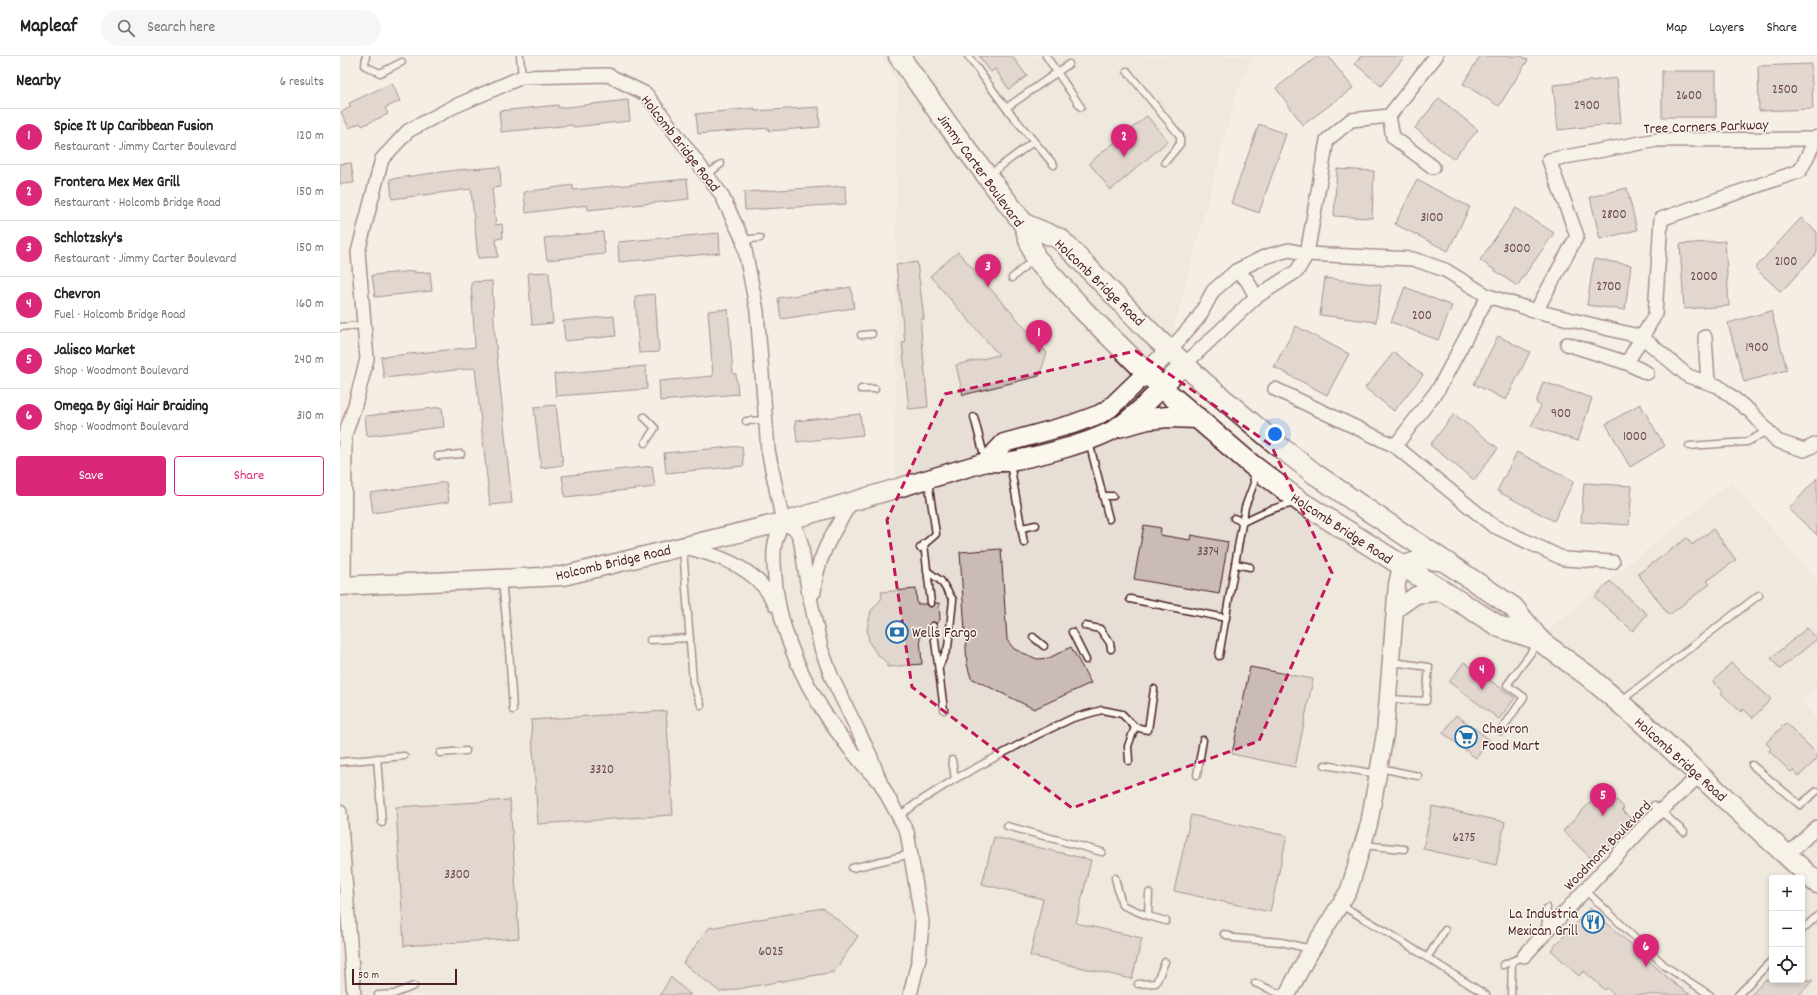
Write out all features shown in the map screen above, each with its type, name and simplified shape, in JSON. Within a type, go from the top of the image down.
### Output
[{"type":"main road","name":"Jimmy Carter Boulevard","points":[[899,56],[986,177],[1024,224],[1035,257],[1083,310],[1161,387]]},
{"type":"main road","name":"Holcomb Bridge Road","points":[[1024,224],[1060,239],[1115,297],[1184,364],[1238,412],[1315,474],[1445,563],[1513,607],[1540,640],[1588,676],[1619,703],[1817,883]]},
{"type":"main road","name":"Holcomb Bridge Road","points":[[986,462],[1004,443],[1073,424],[1100,414],[1110,408],[1170,350]]},
{"type":"main road","name":"Holcomb Bridge Road","points":[[342,586],[563,576],[783,522],[986,462],[1010,462],[1104,435],[1118,427],[1144,405],[1184,364]]},
{"type":"main road","name":"Holcomb Bridge Road","points":[[1161,387],[1252,465],[1301,502],[1500,627],[1540,640]]},
{"type":"main road","points":[[1118,427],[1148,419],[1168,417],[1198,418]]},
{"type":"street","points":[[1184,364],[1256,297],[1297,271],[1307,254],[1327,140],[1351,120],[1389,116],[1436,56]]},
{"type":"street","name":"Holcomb Bridge Road","points":[[342,586],[342,474],[345,434],[348,419],[367,360],[358,252],[382,159],[408,131],[453,107],[522,77],[608,75],[646,94],[721,194],[743,240],[757,311],[768,450],[783,522]]},
{"type":"street","points":[[1389,116],[1393,137],[1433,167]]},
{"type":"street","name":"Tree Corners Parkway","points":[[1536,311],[1577,236],[1549,160],[1657,140],[1817,138],[1800,171],[1661,219],[1655,315],[1627,363]]},
{"type":"street","points":[[1170,350],[1199,317],[1213,291],[1236,271],[1264,257],[1289,250],[1307,254],[1413,259],[1445,270],[1488,296],[1536,311],[1642,337],[1688,376],[1718,386],[1751,412],[1777,441],[1804,450],[1817,444]]},
{"type":"street","points":[[1236,271],[1247,280],[1256,297]]},
{"type":"street","points":[[1395,446],[1439,388],[1488,296]]},
{"type":"street","points":[[1705,337],[1708,382]]},
{"type":"street","points":[[1567,344],[1627,363],[1647,373]]},
{"type":"street","points":[[1275,389],[1395,446],[1492,525],[1564,559],[1613,562]]},
{"type":"street","points":[[814,616],[815,576],[821,555],[851,502]]},
{"type":"street","points":[[784,626],[776,591],[773,550],[776,536],[783,522],[797,531],[801,543],[821,648],[832,678],[870,755],[881,784],[907,832],[912,854],[922,922],[919,958],[910,995]]},
{"type":"street","points":[[683,547],[711,554],[742,568],[754,576],[766,588],[784,626],[795,657],[809,686],[859,761],[881,784]]},
{"type":"street","points":[[1287,995],[1312,949],[1349,890],[1369,824],[1379,771],[1388,699],[1395,610],[1401,566],[1408,561],[1418,559],[1445,563]]},
{"type":"street","points":[[1395,610],[1416,595],[1444,592]]},
{"type":"street","name":"Woodmont Boulevard","points":[[1518,959],[1544,934],[1585,890],[1658,808],[1699,776]]},
{"type":"street","points":[[340,812],[346,933],[354,995]]},
{"type":"street","points":[[1787,855],[1817,826]]},
{"type":"lane","points":[[366,56],[365,66],[380,73],[402,62]]},
{"type":"lane","points":[[520,56],[522,77]]},
{"type":"lane","points":[[968,56],[1006,108],[1054,165]]},
{"type":"lane","points":[[1046,56],[1080,106]]},
{"type":"lane","points":[[1006,108],[1069,64]]},
{"type":"lane","points":[[1127,71],[1180,136],[1180,144],[1165,162]]},
{"type":"lane","points":[[986,177],[1034,142]]},
{"type":"lane","points":[[707,175],[721,164]]},
{"type":"lane","points":[[743,240],[760,238]]},
{"type":"lane","points":[[1012,278],[1035,257]]},
{"type":"lane","points":[[340,327],[364,325]]},
{"type":"lane","points":[[861,335],[872,334]]},
{"type":"lane","points":[[861,390],[876,390]]},
{"type":"lane","points":[[644,417],[655,428],[645,443]]},
{"type":"lane","points":[[974,417],[986,462]]},
{"type":"lane","points":[[746,421],[765,420]]},
{"type":"lane","points":[[1689,446],[1746,442],[1767,431]]},
{"type":"lane","points":[[1089,440],[1109,519]]},
{"type":"lane","points":[[438,456],[461,454]]},
{"type":"lane","points":[[1010,462],[1024,544]]},
{"type":"lane","points":[[1219,656],[1245,507],[1254,483],[1252,465]]},
{"type":"lane","points":[[928,480],[936,534],[922,546],[931,603]]},
{"type":"lane","points":[[1103,496],[1112,496]]},
{"type":"lane","points":[[1243,522],[1265,511],[1282,505],[1301,502]]},
{"type":"lane","points":[[1234,518],[1243,522]]},
{"type":"lane","points":[[1022,528],[1036,525]]},
{"type":"lane","points":[[683,547],[693,683],[701,704]]},
{"type":"lane","points":[[1236,564],[1250,567]]},
{"type":"lane","points":[[927,571],[941,581],[953,600],[948,647],[939,667]]},
{"type":"lane","points":[[502,579],[513,710]]},
{"type":"lane","points":[[1619,703],[1759,595]]},
{"type":"lane","points":[[1130,599],[1226,618]]},
{"type":"lane","points":[[933,626],[944,710]]},
{"type":"lane","points":[[1085,626],[1100,629],[1110,643],[1111,649]]},
{"type":"lane","points":[[1072,632],[1086,660]]},
{"type":"lane","points":[[1033,637],[1044,646]]},
{"type":"lane","points":[[650,640],[690,638]]},
{"type":"lane","points":[[1501,731],[1524,696],[1507,685],[1540,640]]},
{"type":"lane","points":[[1388,699],[1426,701],[1429,666],[1391,662]]},
{"type":"lane","points":[[899,816],[916,803],[955,779],[1073,718],[1102,710],[1122,714],[1135,727],[1148,730],[1154,689]]},
{"type":"lane","points":[[1129,761],[1128,746],[1135,727]]},
{"type":"lane","points":[[1197,775],[1203,740]]},
{"type":"lane","points":[[440,753],[466,751]]},
{"type":"lane","points":[[340,762],[404,756]]},
{"type":"lane","points":[[377,758],[382,823]]},
{"type":"lane","points":[[952,760],[955,779]]},
{"type":"lane","points":[[1326,764],[1418,776]]},
{"type":"lane","points":[[1752,765],[1800,805],[1817,790]]},
{"type":"lane","points":[[1658,808],[1684,832]]},
{"type":"lane","points":[[1007,826],[1102,852]]},
{"type":"lane","points":[[1363,845],[1404,849]]},
{"type":"lane","points":[[852,868],[912,854]]},
{"type":"lane","points":[[1115,878],[1122,905],[1148,916],[1166,921]]},
{"type":"lane","points":[[1585,890],[1665,966],[1710,995]]},
{"type":"lane","points":[[1148,916],[1149,893]]},
{"type":"lane","points":[[1340,905],[1486,995]]},
{"type":"lane","points":[[1544,934],[1547,908]]},
{"type":"lane","points":[[1805,927],[1817,916]]},
{"type":"lane","points":[[1427,958],[1445,930]]},
{"type":"lane","points":[[1224,934],[1234,938],[1281,942],[1312,949]]},
{"type":"lane","points":[[1503,965],[1518,959]]},
{"type":"lane","points":[[1511,995],[1518,959]]},
{"type":"lane","points":[[1138,984],[1156,983],[1165,962]]},
{"type":"lane","points":[[1738,995],[1769,963]]},
{"type":"lane","points":[[1255,983],[1283,995]]},
{"type":"lane","points":[[378,995],[394,994],[414,986]]},
{"type":"highlighted area","points":[[1136,351],[1271,445],[1332,573],[1259,741],[1072,808],[912,687],[887,520],[945,394]]},
{"type":"shaded area","points":[[882,56],[1253,56],[1237,92],[1158,388],[1262,469],[1529,645],[1731,482],[1817,580],[1817,688],[1802,701],[1817,720],[1817,995],[340,995],[340,578],[567,583],[719,549],[895,498],[897,82]]},
{"type":"building","points":[[979,56],[1012,56],[1027,76],[1009,89],[995,69],[991,72]]},
{"type":"building","points":[[1318,56],[1328,56],[1353,88],[1303,125],[1276,88]]},
{"type":"building","points":[[1361,56],[1405,56],[1381,86],[1355,64]]},
{"type":"building","points":[[1480,56],[1521,56],[1528,60],[1499,106],[1463,84]]},
{"type":"building","points":[[1811,64],[1813,109],[1759,111],[1758,66]]},
{"type":"building","points":[[1662,71],[1716,71],[1716,117],[1662,117]]},
{"type":"building","points":[[1617,78],[1621,123],[1558,130],[1553,85]]},
{"type":"building","points":[[392,83],[400,101],[385,108],[388,114],[362,126],[360,123],[349,128],[341,112],[351,107],[349,103]]},
{"type":"building","points":[[1439,98],[1478,130],[1453,159],[1415,128]]},
{"type":"building","points":[[628,100],[630,121],[501,132],[499,111],[558,105],[558,108]]},
{"type":"building","points":[[819,107],[820,127],[769,131],[768,128],[698,134],[696,114],[755,108],[755,111]]},
{"type":"building","points":[[1147,116],[1168,141],[1111,190],[1089,163]]},
{"type":"building","points":[[1259,124],[1286,134],[1259,213],[1231,203]]},
{"type":"building","points":[[351,163],[354,183],[340,184],[340,164]]},
{"type":"building","points":[[500,167],[501,187],[492,188],[496,225],[502,224],[503,238],[496,239],[498,257],[478,258],[471,189],[392,199],[390,179],[456,170]]},
{"type":"building","points":[[1337,169],[1374,171],[1372,218],[1334,216]]},
{"type":"building","points":[[687,179],[689,199],[588,210],[587,205],[526,213],[524,192],[573,185],[573,190]]},
{"type":"building","points":[[1417,180],[1470,207],[1448,251],[1395,224]]},
{"type":"building","points":[[845,186],[846,204],[745,210],[744,192]]},
{"type":"building","points":[[1627,188],[1637,230],[1600,239],[1590,197]]},
{"type":"building","points":[[1516,208],[1554,233],[1517,286],[1480,260]]},
{"type":"building","points":[[1801,218],[1817,232],[1817,253],[1781,292],[1755,268]]},
{"type":"building","points":[[603,232],[605,254],[547,260],[544,238]]},
{"type":"building","points":[[719,233],[720,253],[619,262],[618,242]]},
{"type":"building","points":[[1725,241],[1729,306],[1684,309],[1680,244]]},
{"type":"building","points":[[958,252],[1047,353],[1039,376],[963,395],[956,365],[999,355],[930,276]]},
{"type":"building","points":[[1594,259],[1631,265],[1625,310],[1587,305]]},
{"type":"building","points":[[917,262],[924,319],[921,319],[921,330],[928,407],[909,409],[902,343],[905,343],[896,265]]},
{"type":"building","points":[[415,271],[415,273],[430,272],[432,291],[375,297],[372,275]]},
{"type":"building","points":[[549,272],[553,323],[532,325],[528,273]]},
{"type":"building","points":[[1325,278],[1381,285],[1376,322],[1320,315]]},
{"type":"building","points":[[492,281],[495,336],[512,503],[490,505],[475,368],[384,378],[381,357],[475,347],[471,282]]},
{"type":"building","points":[[851,287],[854,308],[781,319],[778,298]]},
{"type":"building","points":[[1405,287],[1452,306],[1438,340],[1391,322]]},
{"type":"building","points":[[655,294],[659,352],[639,353],[635,296]]},
{"type":"building","points":[[728,309],[733,374],[736,374],[738,394],[660,401],[659,381],[713,376],[708,311]]},
{"type":"building","points":[[1771,311],[1787,370],[1744,382],[1728,323]]},
{"type":"building","points":[[614,316],[616,336],[565,341],[563,321]]},
{"type":"building","points":[[1296,326],[1349,354],[1327,395],[1274,367]]},
{"type":"building","points":[[1498,336],[1530,352],[1506,400],[1474,384]]},
{"type":"building","points":[[1394,352],[1423,375],[1394,411],[1365,388]]},
{"type":"building","points":[[646,366],[647,389],[556,396],[554,374]]},
{"type":"building","points":[[1543,382],[1592,398],[1578,441],[1531,426],[1541,406],[1536,403]]},
{"type":"building","points":[[1640,404],[1665,446],[1630,467],[1606,424]]},
{"type":"building","points":[[556,405],[563,465],[541,468],[534,407]]},
{"type":"building","points":[[442,407],[444,427],[367,436],[365,416]]},
{"type":"building","points":[[860,414],[863,435],[797,442],[795,421]]},
{"type":"building","points":[[1454,414],[1498,448],[1474,480],[1430,445]]},
{"type":"building","points":[[742,446],[744,466],[666,473],[664,453]]},
{"type":"building","points":[[1517,452],[1574,481],[1554,521],[1497,491]]},
{"type":"building","points":[[652,466],[655,487],[565,497],[562,476]]},
{"type":"building","points":[[1817,478],[1817,535],[1789,509]]},
{"type":"building","points":[[446,482],[449,502],[373,513],[370,493]]},
{"type":"building","points":[[1584,483],[1632,486],[1629,525],[1581,522]]},
{"type":"building","points":[[1144,525],[1161,528],[1160,535],[1190,540],[1191,535],[1228,542],[1219,594],[1134,579]]},
{"type":"building","points":[[1713,529],[1736,560],[1707,581],[1710,584],[1669,615],[1638,574],[1687,538],[1692,545]]},
{"type":"building","points":[[1001,549],[1007,640],[1014,649],[1037,659],[1049,658],[1071,647],[1091,683],[1034,709],[971,678],[967,664],[960,552]]},
{"type":"building","points":[[1610,581],[1647,614],[1633,631],[1595,597]]},
{"type":"building","name":"Wells Fargo","points":[[916,589],[917,604],[927,604],[931,607],[934,606],[935,603],[939,603],[940,620],[937,623],[930,623],[929,630],[920,638],[922,664],[887,667],[887,663],[876,653],[869,642],[867,629],[871,611],[882,598],[881,592]]},
{"type":"building","points":[[1807,628],[1817,639],[1780,669],[1771,658]]},
{"type":"building","points":[[1464,662],[1515,698],[1499,719],[1449,682]]},
{"type":"building","points":[[1731,663],[1771,699],[1753,718],[1743,709],[1741,712],[1721,693],[1723,691],[1713,682]]},
{"type":"building","points":[[1250,667],[1313,679],[1295,767],[1232,754]]},
{"type":"building","points":[[666,711],[673,815],[538,824],[531,720]]},
{"type":"building","name":"Chevron Food Mart","points":[[1456,715],[1490,740],[1476,758],[1443,733]]},
{"type":"building","points":[[1786,723],[1817,754],[1817,759],[1799,776],[1793,770],[1791,772],[1769,751],[1771,748],[1766,743]]},
{"type":"building","points":[[1601,791],[1614,803],[1617,800],[1624,808],[1622,810],[1633,821],[1595,862],[1563,831]]},
{"type":"building","points":[[510,800],[519,938],[404,946],[396,807]]},
{"type":"building","points":[[1432,806],[1505,822],[1496,865],[1423,849]]},
{"type":"building","points":[[1191,815],[1287,836],[1270,912],[1174,891]]},
{"type":"building","points":[[994,837],[1091,860],[1076,923],[1142,938],[1132,979],[1030,956],[1043,899],[982,884]]},
{"type":"building","points":[[823,908],[858,936],[834,972],[720,992],[683,963],[709,928]]},
{"type":"building","points":[[1590,908],[1676,985],[1691,995],[1615,995],[1607,988],[1605,990],[1584,971],[1579,976],[1551,950]]},
{"type":"building","points":[[671,977],[676,982],[691,995],[660,995]]},
{"type":"building","points":[[1765,980],[1769,980],[1769,983],[1805,983],[1805,980],[1813,980],[1799,995],[1751,995]]},
{"type":"place","name":"Frontera Mex Mex Grill","points":[[1124,157]]},
{"type":"place","name":"Schlotzsky's","points":[[988,287]]},
{"type":"place","name":"Spice It Up Caribbean Fusion","points":[[1039,353]]},
{"type":"place","name":"Wells Fargo","points":[[897,632]]},
{"type":"place","name":"Chevron","points":[[1482,690]]},
{"type":"place","name":"Chevron Food Mart","points":[[1466,737]]},
{"type":"place","name":"Jalisco Market","points":[[1603,816]]},
{"type":"place","name":"La Industria Mexican Grill","points":[[1593,922]]},
{"type":"place","name":"Omega By Gigi Hair Braiding","points":[[1646,967]]}]
